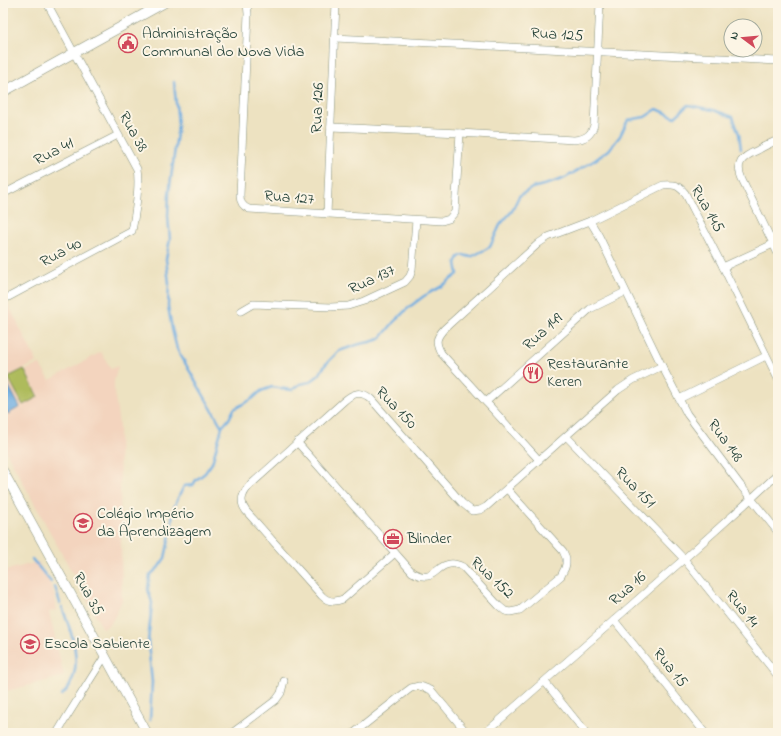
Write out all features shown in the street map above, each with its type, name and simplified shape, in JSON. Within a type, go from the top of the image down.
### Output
[{"type":"street","name":"Rua 38","points":[[47,3],[134,163],[138,175],[138,184],[132,231]]},
{"type":"street","points":[[3,92],[74,53],[147,7],[164,3]]},
{"type":"street","name":"Rua 127","points":[[247,3],[248,14],[240,189],[240,201],[242,205],[249,209],[416,220],[442,221],[449,219],[455,212],[460,133]]},
{"type":"street","name":"Rua 126","points":[[327,214],[336,3]]},
{"type":"street","points":[[331,127],[574,140],[588,136],[593,131],[594,125],[600,3]]},
{"type":"street","name":"Rua 125","points":[[335,38],[778,61]]},
{"type":"street","name":"Rua 41","points":[[3,194],[118,135]]},
{"type":"street","points":[[778,140],[748,154],[743,158],[739,167],[742,181],[776,242],[778,254]]},
{"type":"street","name":"Rua 145","points":[[590,221],[663,185],[672,184],[679,187],[685,193],[778,379]]},
{"type":"street","name":"Rua 137","points":[[241,311],[253,304],[331,307],[348,306],[364,301],[405,282],[410,276],[412,270],[416,220]]},
{"type":"street","points":[[539,460],[441,353],[436,343],[439,334],[444,329],[539,243],[548,237],[590,221]]},
{"type":"street","name":"Rua 148","points":[[590,221],[599,236],[625,292],[687,414],[778,532]]},
{"type":"street","name":"Rua 40","points":[[3,300],[132,231]]},
{"type":"street","points":[[723,267],[776,242]]},
{"type":"street","name":"Rua 149","points":[[486,402],[590,309],[625,292]]},
{"type":"street","points":[[679,399],[766,356]]},
{"type":"street","name":"Rua 150","points":[[395,553],[343,598],[336,601],[329,601],[322,596],[243,507],[243,494],[297,442],[349,397],[360,393],[371,399],[462,503],[472,511],[480,510],[486,507],[567,437],[618,390],[633,380],[662,366]]},
{"type":"street","name":"Rua 151","points":[[567,437],[684,559]]},
{"type":"street","name":"Rua 152","points":[[297,442],[412,572],[419,576],[427,576],[433,574],[445,565],[451,563],[456,564],[463,567],[499,606],[506,611],[514,612],[520,610],[561,576],[565,568],[566,558],[563,551],[507,489]]},
{"type":"street","name":"Rua 35","points":[[3,471],[147,733]]},
{"type":"street","name":"Rua 16","points":[[485,733],[752,500],[778,474]]},
{"type":"street","name":"Rua 14","points":[[684,559],[778,676]]},
{"type":"street","name":"Rua 15","points":[[614,620],[705,733]]},
{"type":"street","points":[[57,733],[68,713],[105,656]]},
{"type":"street","points":[[232,733],[276,700],[284,681]]},
{"type":"street","points":[[545,682],[586,733]]},
{"type":"street","points":[[354,733],[411,688],[419,686],[428,688],[435,693],[467,733]]},
{"type":"shaded area","points":[[7,302],[37,362],[6,378],[3,373],[3,304]]},
{"type":"shaded area","name":"Colégio Império da Aprendizagem","points":[[101,352],[111,369],[118,366],[114,381],[114,389],[119,425],[122,600],[110,624],[103,629],[3,446],[3,381],[39,364],[50,380]]},
{"type":"shaded area","name":"Escola Sabiente","points":[[38,562],[53,589],[57,610],[49,612],[64,676],[3,692],[3,571]]},
{"type":"green space","points":[[24,369],[38,397],[23,405],[8,377]]},
{"type":"water","points":[[6,381],[20,407],[8,414],[3,405],[3,382]]},
{"type":"waterway","points":[[174,82],[178,125],[169,194],[168,216],[170,239],[166,259],[169,283],[168,306],[177,349],[222,427]]},
{"type":"waterway","points":[[150,720],[152,682],[148,642],[152,603],[148,589],[150,575],[158,568],[165,558],[171,530],[173,510],[184,486],[193,485],[196,480],[205,473],[212,463],[222,427],[229,419],[234,409],[252,399],[261,391],[272,387],[292,390],[300,384],[310,382],[319,375],[325,365],[339,351],[380,339],[408,308],[458,274],[456,263],[459,257],[463,255],[471,257],[490,247],[500,225],[512,211],[519,196],[532,188],[565,178],[595,160],[609,150],[620,136],[628,120],[645,117],[657,109],[675,117],[688,105],[713,110],[733,117],[739,134],[741,149]]},
{"type":"waterway","points":[[32,559],[51,582]]},
{"type":"waterway","points":[[55,587],[60,603]]},
{"type":"waterway","points":[[62,607],[72,636],[76,656],[74,675],[69,686],[62,695]]},
{"type":"place","name":"Administração Communal do Nova Vida","points":[[128,43]]},
{"type":"place","name":"Restaurante Keren","points":[[533,373]]},
{"type":"place","name":"Colégio Império da Aprendizagem","points":[[83,523]]},
{"type":"place","name":"Blinder","points":[[393,539]]},
{"type":"place","name":"Escola Sabiente","points":[[30,644]]}]
